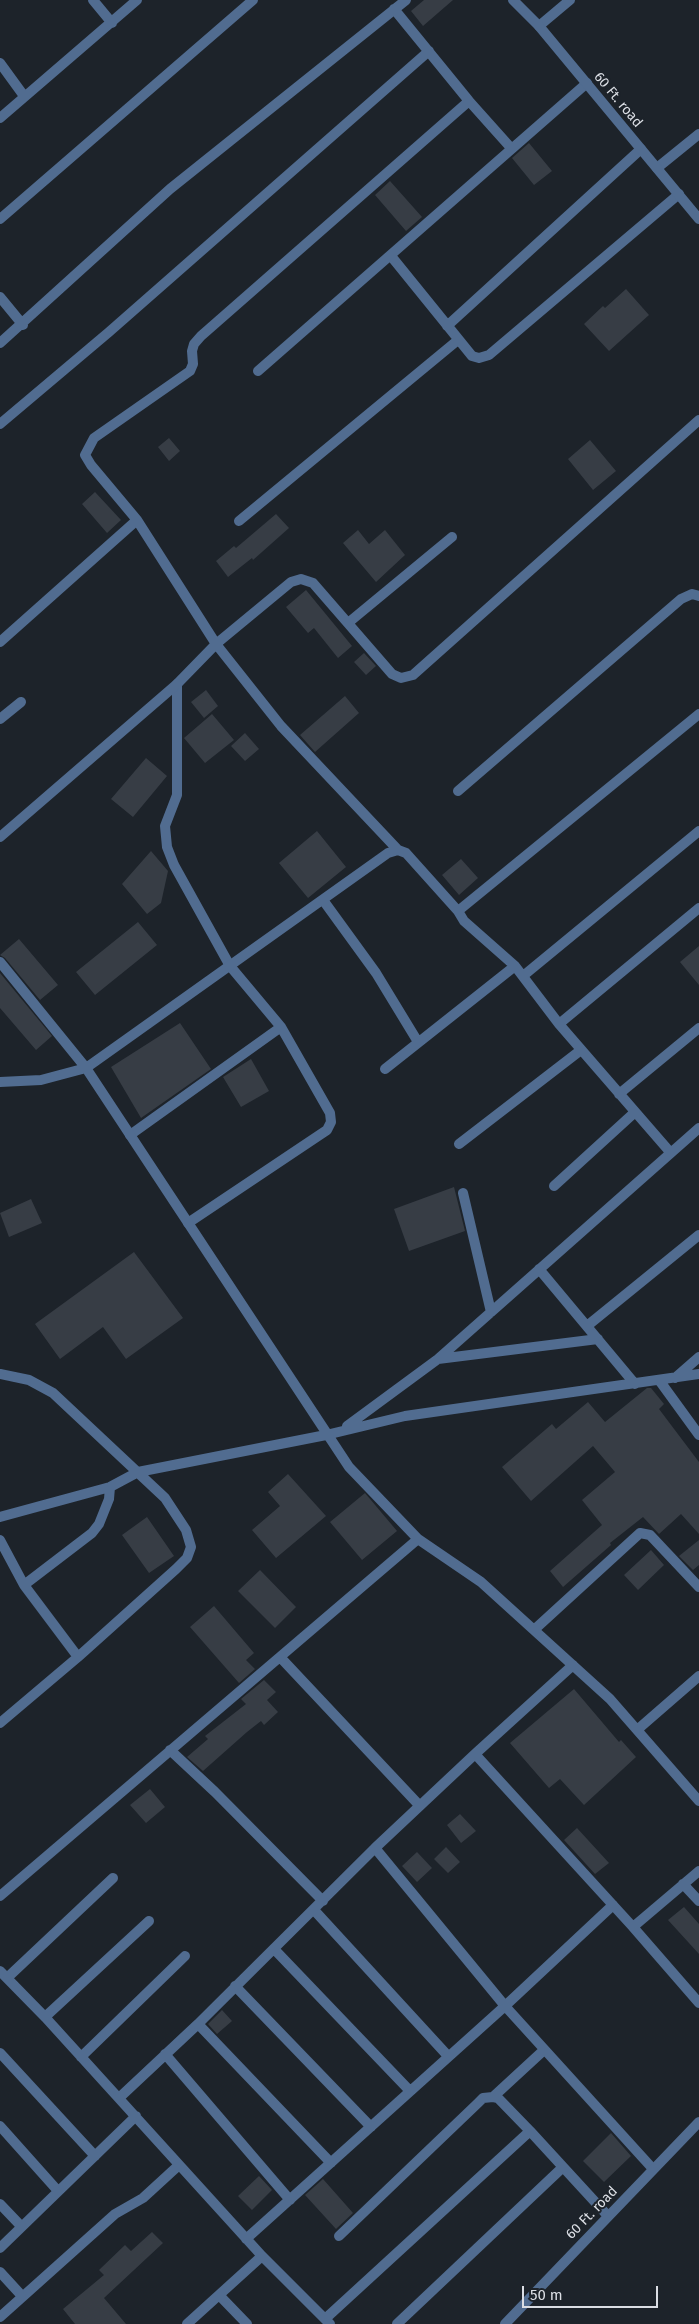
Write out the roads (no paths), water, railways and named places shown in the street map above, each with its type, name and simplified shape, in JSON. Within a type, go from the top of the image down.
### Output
[{"type":"street","points":[[93,0],[112,23]]},
{"type":"street","points":[[0,118],[137,0]]},
{"type":"street","points":[[0,219],[253,0]]},
{"type":"street","points":[[0,343],[170,189],[406,0]]},
{"type":"street","name":"60 Ft. road","points":[[514,0],[539,26],[699,218]]},
{"type":"street","points":[[539,26],[570,0]]},
{"type":"street","points":[[394,10],[469,101],[511,148]]},
{"type":"street","points":[[0,424],[109,332],[428,50]]},
{"type":"street","points":[[0,63],[24,96]]},
{"type":"street","points":[[258,371],[587,83]]},
{"type":"street","points":[[469,101],[201,336],[194,344],[192,351],[193,364],[190,371],[94,438],[85,455],[91,465],[137,520],[216,644],[281,726],[398,850],[406,853],[458,911],[464,921],[515,966],[559,1024],[634,1113],[670,1152]]},
{"type":"street","points":[[657,168],[699,134]]},
{"type":"street","points":[[447,326],[641,149]]},
{"type":"street","points":[[391,256],[458,340],[472,356],[479,358],[489,355],[679,194]]},
{"type":"street","points":[[0,297],[23,324]]},
{"type":"street","points":[[239,521],[458,340]]},
{"type":"street","points":[[0,837],[177,684],[216,644],[291,582],[301,579],[313,583],[392,674],[401,678],[413,675],[699,420]]},
{"type":"street","points":[[0,642],[137,520]]},
{"type":"street","points":[[348,623],[452,537]]},
{"type":"street","points":[[458,792],[681,599],[692,594],[699,596]]},
{"type":"street","points":[[177,684],[177,795],[165,826],[167,848],[174,865],[230,966],[281,1027],[330,1113],[330,1122],[327,1130],[188,1223]]},
{"type":"street","points":[[0,719],[21,702]]},
{"type":"street","points":[[458,911],[699,714]]},
{"type":"street","points":[[523,976],[699,831]]},
{"type":"street","points":[[0,1082],[41,1080],[86,1068],[388,853],[398,850]]},
{"type":"street","points":[[323,900],[376,973],[418,1042]]},
{"type":"street","points":[[559,1024],[699,908]]},
{"type":"street","points":[[0,962],[86,1068],[326,1435],[349,1467],[418,1539],[481,1582],[610,1698],[699,1801]]},
{"type":"street","points":[[385,1069],[515,966]]},
{"type":"street","points":[[130,1135],[281,1027]]},
{"type":"street","points":[[619,1094],[699,1028]]},
{"type":"street","points":[[459,1144],[581,1050]]},
{"type":"street","points":[[554,1186],[634,1113]]},
{"type":"street","points":[[344,1429],[438,1359],[699,1128]]},
{"type":"street","points":[[463,1193],[491,1312]]},
{"type":"street","points":[[587,1326],[699,1234]]},
{"type":"street","points":[[540,1269],[635,1384]]},
{"type":"street","points":[[438,1359],[598,1339]]},
{"type":"street","points":[[675,1378],[699,1357]]},
{"type":"street","points":[[0,1374],[29,1380],[54,1393],[160,1492],[172,1506],[186,1530],[190,1547],[187,1558],[176,1569],[78,1657],[0,1723]]},
{"type":"street","points":[[0,1517],[110,1486],[138,1472],[326,1435],[344,1429],[405,1416],[699,1374]]},
{"type":"street","points":[[659,1380],[699,1435]]},
{"type":"street","points":[[24,1585],[92,1534],[99,1524],[109,1500],[110,1486]]},
{"type":"street","points":[[535,1629],[640,1533],[650,1535],[699,1587]]},
{"type":"street","points":[[0,1896],[418,1539]]},
{"type":"street","points":[[0,1540],[24,1585],[78,1657]]},
{"type":"street","points":[[280,1657],[419,1805]]},
{"type":"street","points":[[119,2098],[198,2024],[419,1805],[573,1664]]},
{"type":"street","points":[[637,1730],[699,1676]]},
{"type":"street","points":[[170,1750],[215,1792],[323,1901]]},
{"type":"street","points":[[475,1754],[613,1904],[699,2003]]},
{"type":"street","points":[[375,1848],[505,2006],[653,2169]]},
{"type":"street","points":[[633,1927],[699,1871]]},
{"type":"street","points":[[113,1878],[3,1975],[45,2017],[246,2239],[327,2322],[530,2131]]},
{"type":"street","points":[[683,1884],[699,1901]]},
{"type":"street","points":[[246,2239],[505,2006],[613,1904]]},
{"type":"street","points":[[314,1910],[448,2056]]},
{"type":"street","points":[[45,2017],[149,1921]]},
{"type":"street","points":[[274,1949],[410,2091]]},
{"type":"street","points":[[81,2057],[185,1956]]},
{"type":"street","points":[[236,1986],[371,2127]]},
{"type":"street","points":[[198,2024],[331,2163]]},
{"type":"street","points":[[493,2097],[544,2050]]},
{"type":"street","points":[[0,2054],[95,2156]]},
{"type":"street","points":[[165,2054],[290,2200]]},
{"type":"street","points":[[339,2236],[483,2098],[493,2097],[498,2098],[530,2131],[608,2216]]},
{"type":"street","points":[[0,2248],[136,2116]]},
{"type":"street","name":"60 Ft. road","points":[[505,2324],[699,2122]]},
{"type":"street","points":[[0,2126],[58,2191]]},
{"type":"street","points":[[0,2317],[115,2214],[143,2198],[180,2165]]},
{"type":"street","points":[[397,2324],[562,2168]]},
{"type":"street","points":[[0,2204],[21,2226]]},
{"type":"street","points":[[187,2324],[262,2256]]},
{"type":"street","points":[[0,2272],[22,2296]]},
{"type":"street","points":[[219,2294],[247,2324]]}]
